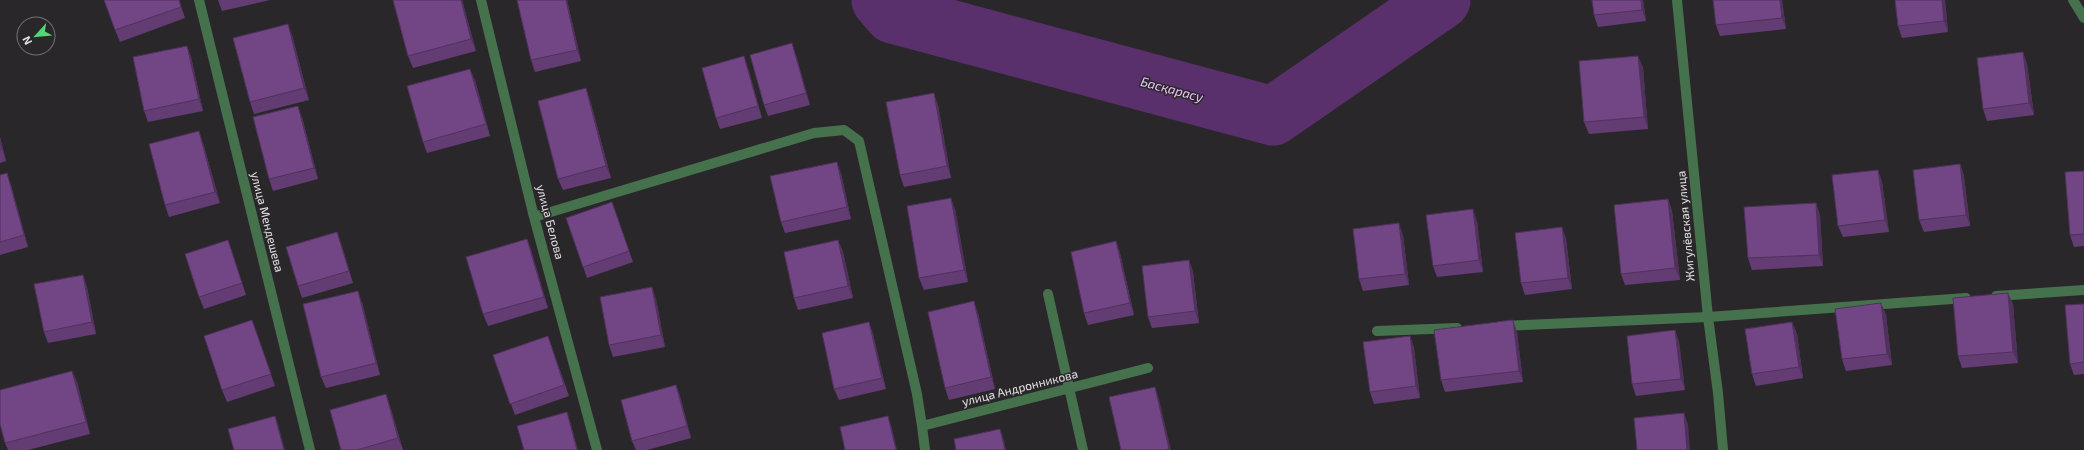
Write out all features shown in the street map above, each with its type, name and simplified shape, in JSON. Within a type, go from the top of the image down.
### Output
[{"type":"street","name":"улица Мендешева","points":[[199,0],[310,450]]},
{"type":"street","name":"улица Белова","points":[[481,0],[534,217],[597,450]]},
{"type":"street","name":"Жигулёвская улица","points":[[1677,0],[1708,316],[1718,393],[1723,450]]},
{"type":"street","points":[[2073,0],[2084,18]]},
{"type":"street","points":[[534,217],[814,133],[844,130],[859,141],[918,394],[925,450]]},
{"type":"street","points":[[1487,326],[1708,316],[2084,290]]},
{"type":"street","points":[[1048,294],[1083,450]]},
{"type":"street","points":[[1377,331],[1464,328]]},
{"type":"street","name":"улица Андронникова","points":[[922,426],[1148,368]]},
{"type":"building","points":[[104,0],[179,0],[181,7],[115,30]]},
{"type":"building","points":[[393,0],[461,0],[471,39],[408,56]]},
{"type":"building","points":[[517,0],[566,0],[577,50],[531,60]]},
{"type":"building","points":[[1592,0],[1641,0],[1642,10],[1594,15]]},
{"type":"building","points":[[1713,0],[1780,0],[1782,18],[1716,25]]},
{"type":"building","points":[[1895,0],[1942,0],[1944,21],[1898,26]]},
{"type":"building","points":[[288,24],[304,88],[250,102],[233,38]]},
{"type":"building","points":[[792,43],[806,93],[764,105],[750,55]]},
{"type":"building","points":[[187,46],[199,99],[144,111],[133,57]]},
{"type":"building","points":[[2023,52],[2029,103],[1983,109],[1977,58]]},
{"type":"building","points":[[744,56],[758,106],[716,118],[702,68]]},
{"type":"building","points":[[1638,56],[1644,117],[1584,122],[1579,61]]},
{"type":"building","points":[[470,69],[486,124],[423,142],[407,86]]},
{"type":"building","points":[[586,88],[606,166],[558,179],[538,101]]},
{"type":"building","points":[[934,93],[947,166],[900,175],[886,102]]},
{"type":"building","points":[[298,106],[314,168],[269,179],[253,117]]},
{"type":"building","points":[[199,131],[215,192],[165,205],[149,144]]},
{"type":"building","points":[[837,162],[847,207],[781,222],[770,176]]},
{"type":"building","points":[[1960,164],[1966,215],[1919,220],[1913,170]]},
{"type":"building","points":[[1878,170],[1885,220],[1838,226],[1832,175]]},
{"type":"building","points":[[2084,171],[2084,234],[2070,235],[2065,172]]},
{"type":"building","points":[[7,173],[24,235],[0,242],[0,175]]},
{"type":"building","points":[[951,198],[964,270],[919,278],[907,206]]},
{"type":"building","points":[[1668,199],[1675,268],[1621,274],[1614,205]]},
{"type":"building","points":[[612,202],[629,251],[583,267],[566,218]]},
{"type":"building","points":[[1816,203],[1819,255],[1748,258],[1744,207]]},
{"type":"building","points":[[1473,209],[1479,260],[1433,266],[1426,215]]},
{"type":"building","points":[[1399,223],[1405,274],[1359,279],[1353,229]]},
{"type":"building","points":[[1562,227],[1568,278],[1521,283],[1515,233]]},
{"type":"building","points":[[337,232],[349,271],[298,286],[286,247]]},
{"type":"building","points":[[527,239],[544,297],[483,314],[466,257]]},
{"type":"building","points":[[228,240],[242,283],[199,297],[185,254]]},
{"type":"building","points":[[838,240],[848,286],[794,298],[784,252]]},
{"type":"building","points":[[1116,241],[1130,303],[1084,313],[1071,252]]},
{"type":"building","points":[[1189,260],[1195,311],[1148,317],[1142,266]]},
{"type":"building","points":[[83,275],[92,322],[44,332],[34,284]]},
{"type":"building","points":[[652,287],[661,335],[609,345],[600,297]]},
{"type":"building","points":[[358,291],[376,363],[321,377],[303,304]]},
{"type":"building","points":[[2008,293],[2013,352],[1958,356],[1953,298]]},
{"type":"building","points":[[974,301],[991,377],[945,388],[928,312]]},
{"type":"building","points":[[1881,303],[1887,354],[1842,359],[1835,309]]},
{"type":"building","points":[[2084,304],[2084,362],[2070,364],[2065,305]]},
{"type":"building","points":[[252,320],[271,374],[222,390],[204,336]]},
{"type":"building","points":[[1513,320],[1519,371],[1441,380],[1434,330]]},
{"type":"building","points":[[869,322],[882,378],[834,389],[822,333]]},
{"type":"building","points":[[1792,322],[1799,367],[1752,374],[1745,329]]},
{"type":"building","points":[[1675,330],[1681,379],[1632,384],[1627,336]]},
{"type":"building","points":[[548,336],[564,385],[510,404],[493,355]]},
{"type":"building","points":[[1410,336],[1416,386],[1370,392],[1363,342]]},
{"type":"building","points":[[72,371],[86,422],[5,443],[0,424],[0,390]]},
{"type":"building","points":[[676,385],[687,426],[632,441],[621,400]]},
{"type":"building","points":[[1155,387],[1169,449],[1121,450],[1109,397]]},
{"type":"building","points":[[386,394],[398,438],[357,450],[341,450],[330,410]]},
{"type":"building","points":[[567,412],[577,450],[524,450],[517,426]]},
{"type":"building","points":[[1684,413],[1687,450],[1637,450],[1634,418]]},
{"type":"building","points":[[275,416],[284,450],[234,450],[228,429]]},
{"type":"building","points":[[888,416],[896,450],[845,450],[840,427]]},
{"type":"building","points":[[1000,429],[1005,450],[956,450],[954,439]]},
{"type":"waterway","name":"Басқарасу","points":[[881,0],[893,14],[1273,116],[1441,0]]}]
